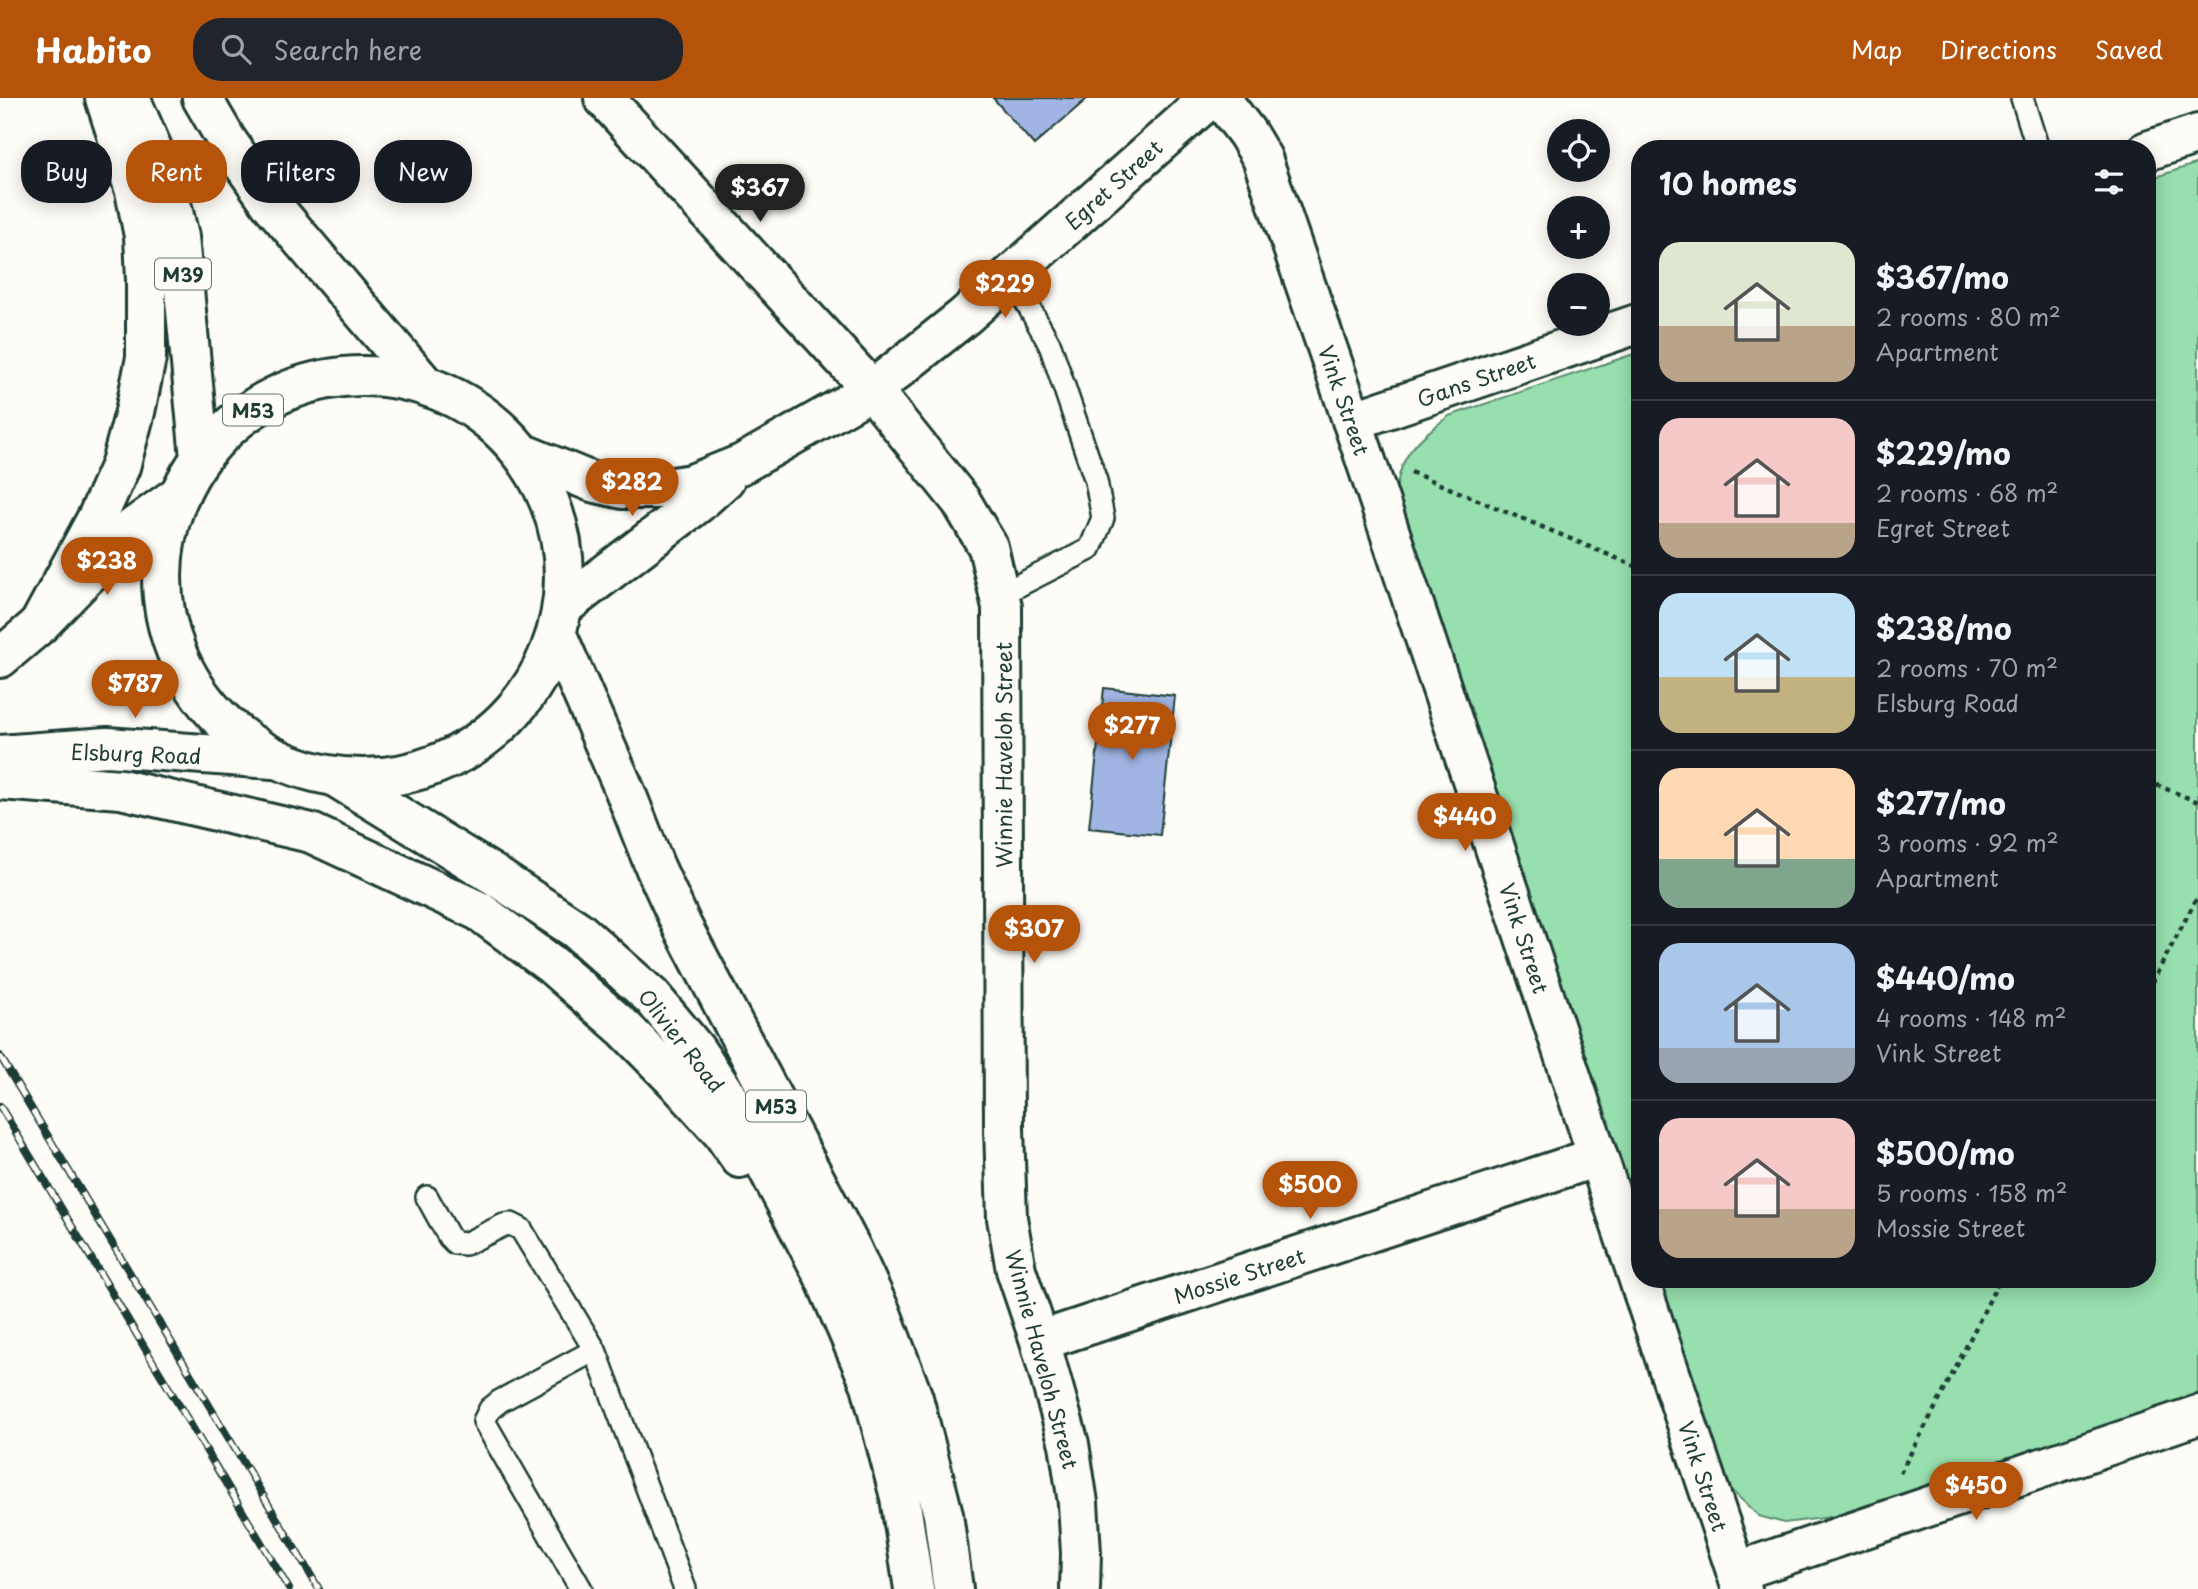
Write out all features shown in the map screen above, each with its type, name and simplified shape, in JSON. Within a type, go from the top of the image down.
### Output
[{"type":"main road","points":[[39,625],[97,518],[120,467],[146,358],[144,236],[135,191],[105,98]]},
{"type":"main road","name":"M39","points":[[130,98],[165,178],[179,237],[200,458]]},
{"type":"main road","points":[[202,98],[227,141],[272,205],[425,385]]},
{"type":"main road","name":"Winnie Haveloh Street","points":[[604,98],[872,390],[961,501],[988,547],[1000,595],[1002,621],[1004,1115],[1007,1218],[1016,1270],[1041,1341],[1071,1456],[1078,1503],[1080,1589]]},
{"type":"main road","name":"Egret Street","points":[[742,464],[872,390],[965,316],[1210,98]]},
{"type":"main road","name":"Vink Street","points":[[1220,98],[1262,158],[1631,1259]]},
{"type":"main road","points":[[2156,148],[2198,134]]},
{"type":"main road","name":"Gans Street","points":[[1357,436],[1631,327]]},
{"type":"main road","name":"M53","points":[[363,376],[425,385],[480,412],[524,454],[551,501],[564,553],[560,621],[525,698],[473,746],[408,774],[337,778],[272,759],[224,725],[187,678],[165,623],[161,565],[180,494],[200,458],[244,414],[301,386],[363,376]]},
{"type":"main road","points":[[524,454],[592,482],[623,489],[660,489],[692,484],[742,464]]},
{"type":"main road","points":[[560,621],[742,464]]},
{"type":"main road","name":"M53","points":[[0,658],[39,625],[133,528],[180,494]]},
{"type":"main road","name":"Olivier Road","points":[[560,621],[655,867],[682,926],[851,1248],[881,1313],[913,1398],[943,1514],[953,1589]]},
{"type":"main road","name":"Elsburg Road","points":[[0,755],[107,747],[272,759]]},
{"type":"main road","name":"Olivier Road","points":[[337,778],[577,930],[652,997],[695,1049],[742,1119],[822,1274],[871,1385],[900,1497],[914,1589]]},
{"type":"main road","points":[[0,780],[121,789],[311,833],[479,911],[552,965],[625,1029],[677,1082],[722,1132],[822,1274]]},
{"type":"main road","name":"Mossie Street","points":[[1041,1341],[1597,1157]]},
{"type":"main road","name":"Vink Street","points":[[1641,1288],[1739,1581]]},
{"type":"main road","points":[[1739,1581],[1871,1526],[2198,1415]]},
{"type":"lane","points":[[2022,98],[2035,140]]},
{"type":"lane","points":[[1000,595],[1090,549],[1102,518],[1096,481],[1050,345],[1011,275]]},
{"type":"lane","points":[[427,1197],[455,1243],[465,1244],[504,1225],[511,1224],[521,1229],[595,1350],[685,1589]]},
{"type":"lane","points":[[581,1589],[484,1421],[490,1409],[500,1401],[595,1350]]},
{"type":"path","points":[[1357,436],[1631,564]]},
{"type":"path","points":[[2156,785],[2198,802]]},
{"type":"path","points":[[2156,975],[2198,896]]},
{"type":"path","points":[[1871,1526],[1940,1399],[1996,1288]]},
{"type":"green space","points":[[2198,163],[2198,1395],[1831,1517],[1784,1523],[1759,1516],[1731,1490],[1660,1288],[2156,1288],[2156,177]]},
{"type":"green space","points":[[1631,355],[1631,1202],[1394,509],[1402,465],[1424,435],[1449,416]]},
{"type":"building","points":[[993,98],[1088,98],[1034,145]]},
{"type":"building","points":[[1104,688],[1175,696],[1160,835],[1089,828]]},
{"type":"railway","points":[[0,1056],[319,1589]]},
{"type":"railway","points":[[0,1106],[289,1589]]}]
